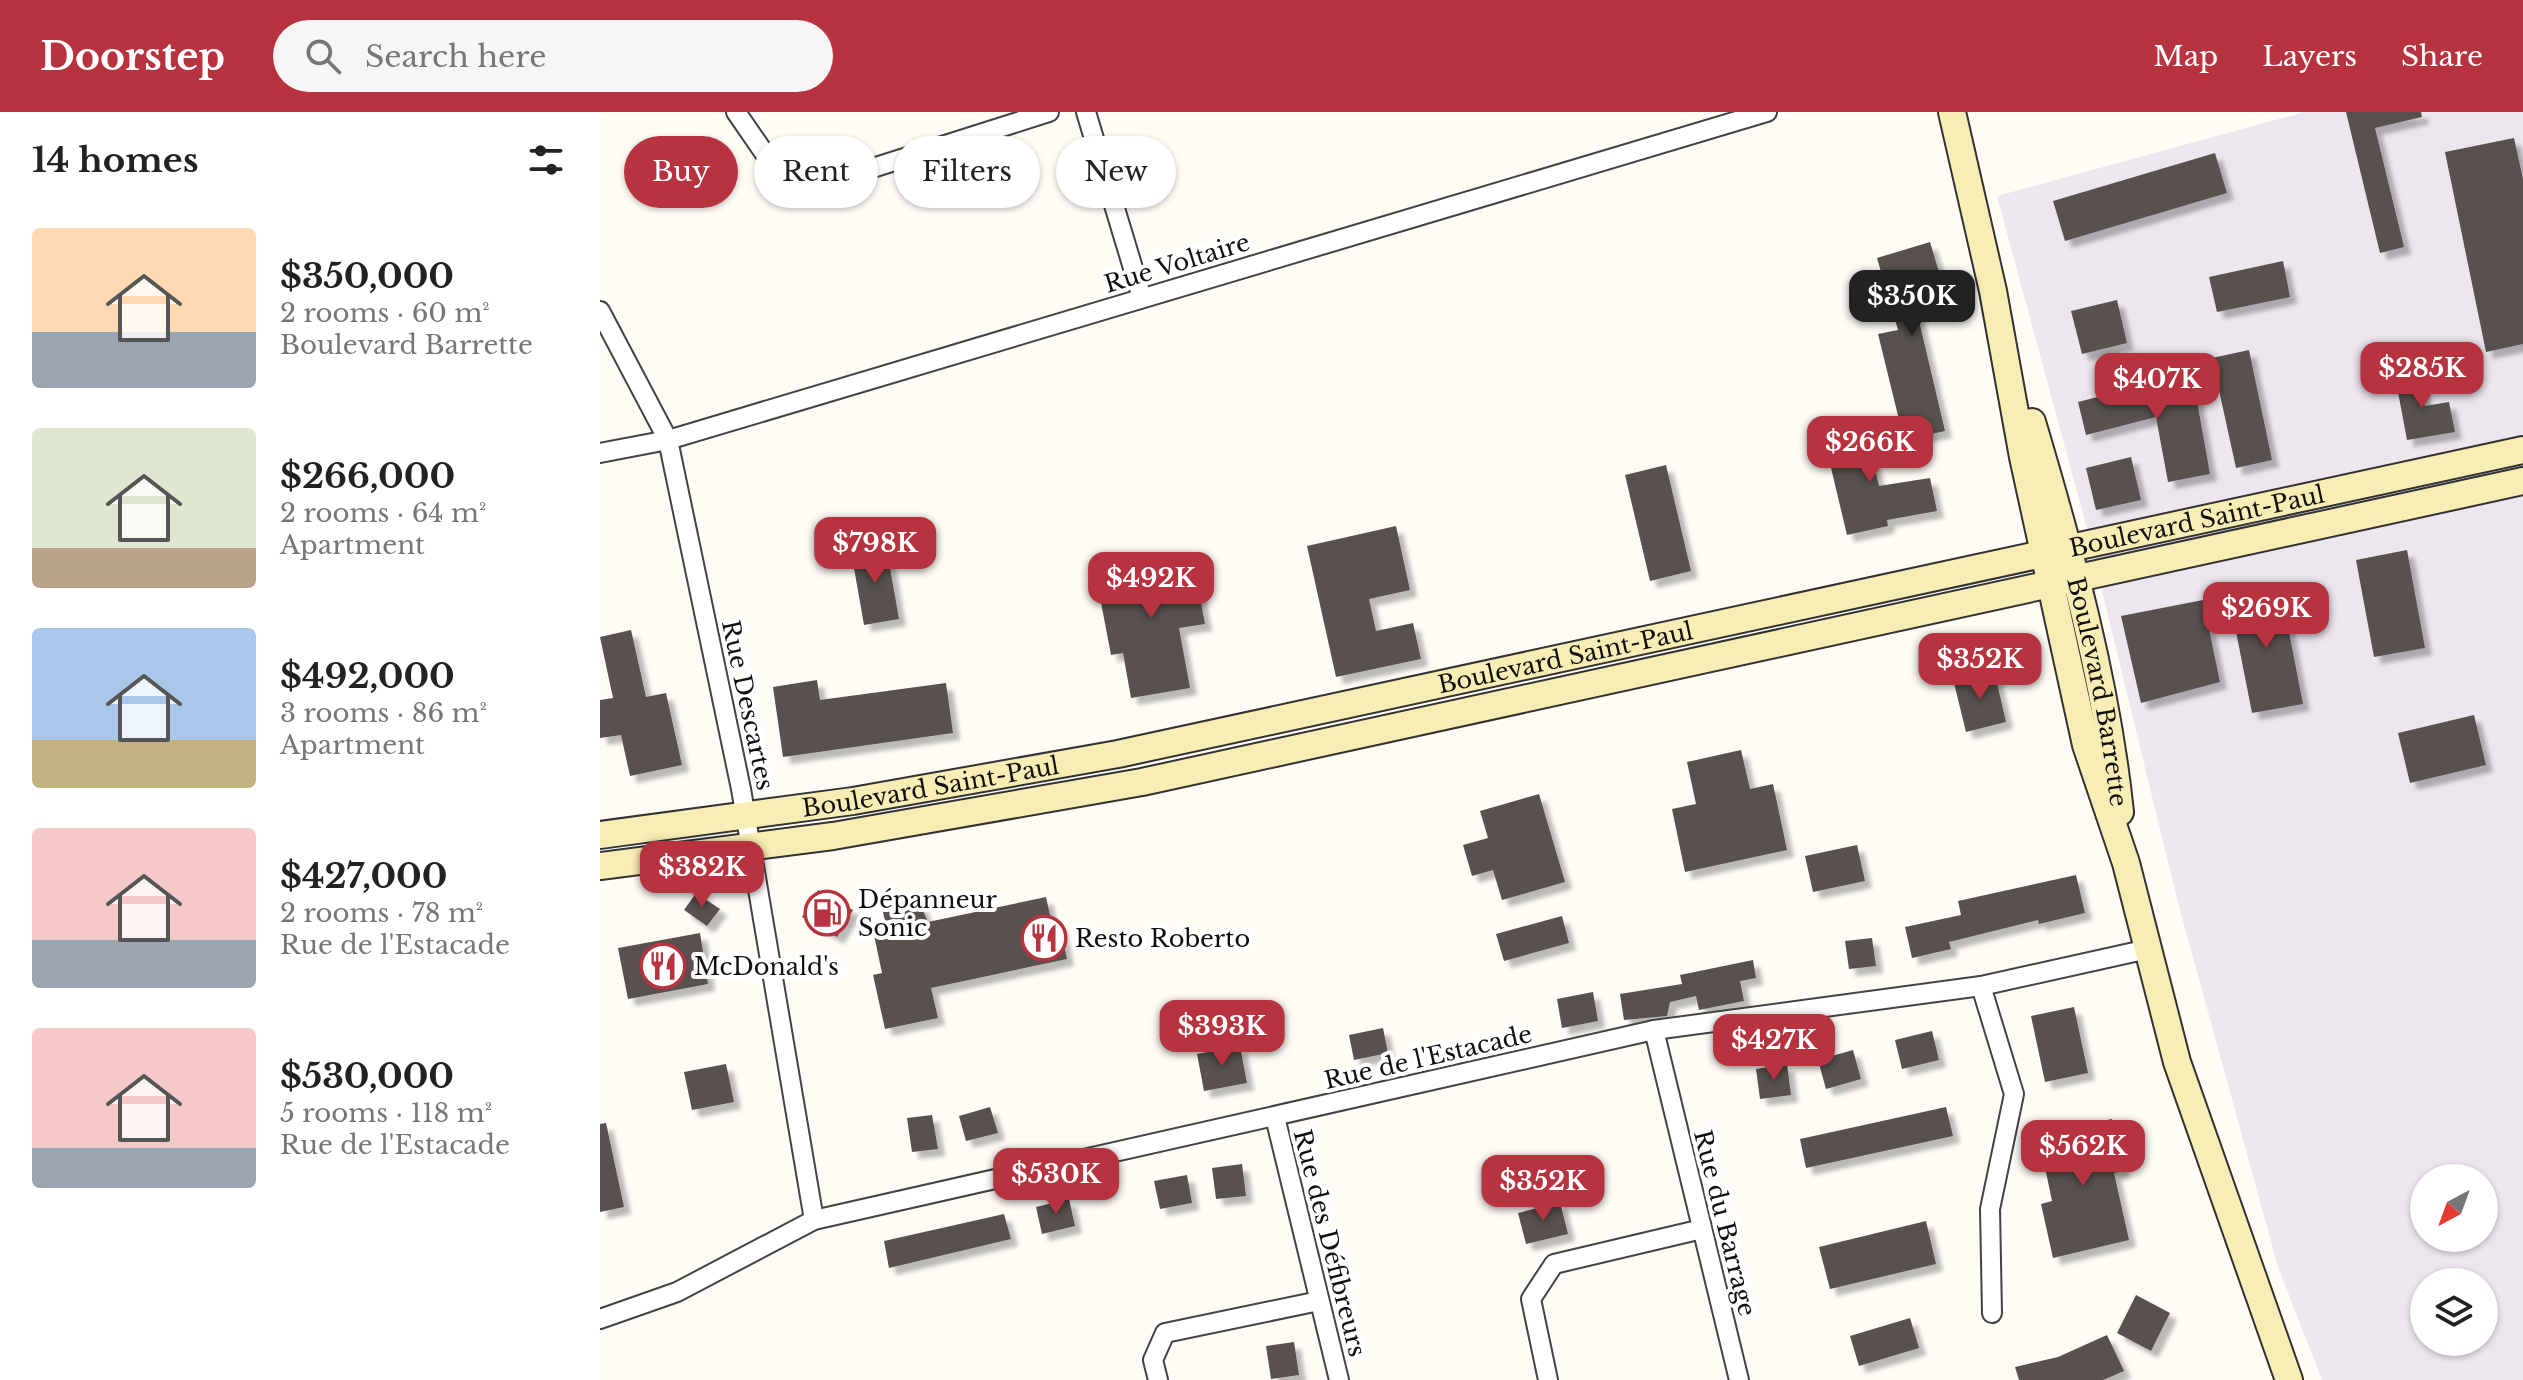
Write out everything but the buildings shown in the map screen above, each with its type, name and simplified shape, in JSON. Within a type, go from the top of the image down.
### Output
[{"type":"main road","name":"Boulevard Barrette","points":[[1952,112],[2056,550],[2051,585],[2086,745],[2126,863],[2177,1062],[2289,1380]]},
{"type":"main road","name":"Boulevard Saint-Paul","points":[[600,835],[940,788],[1147,748],[2523,450]]},
{"type":"main road","name":"Boulevard Saint-Paul","points":[[600,866],[988,811],[1142,782],[2523,481]]},
{"type":"main road","name":"Boulevard Barrette","points":[[2056,550],[2077,579],[2103,693],[2112,737],[2126,863]]},
{"type":"street","points":[[736,112],[776,170],[819,185],[1049,112]]},
{"type":"street","points":[[1086,112],[1142,298]]},
{"type":"street","name":"Rue Voltaire","points":[[600,453],[668,440],[1767,112]]},
{"type":"street","name":"Rue Descartes","points":[[600,311],[668,440],[746,816],[814,1220]]},
{"type":"street","name":"Rue de l'Estacade","points":[[600,1319],[677,1292],[814,1220],[1654,1030],[1981,986],[2148,949]]},
{"type":"street","points":[[1981,986],[2014,1094],[1990,1209],[1992,1313]]},
{"type":"street","name":"Rue du Barrage","points":[[1654,1030],[1739,1380]]},
{"type":"street","name":"Rue des Défibreurs","points":[[1275,1117],[1339,1380]]},
{"type":"street","points":[[1548,1380],[1531,1299],[1554,1264],[1702,1229]]},
{"type":"street","points":[[1158,1380],[1153,1360],[1165,1333],[1319,1301]]},
{"type":"shaded area","points":[[2304,112],[2523,112],[2523,1380],[2322,1380],[2278,1267],[2177,899],[2086,525],[1997,196]]},
{"type":"place","name":"Dépanneur Sonic","points":[[827,913]]},
{"type":"place","name":"Resto Roberto","points":[[1044,938]]},
{"type":"place","name":"McDonald's","points":[[663,966]]}]
